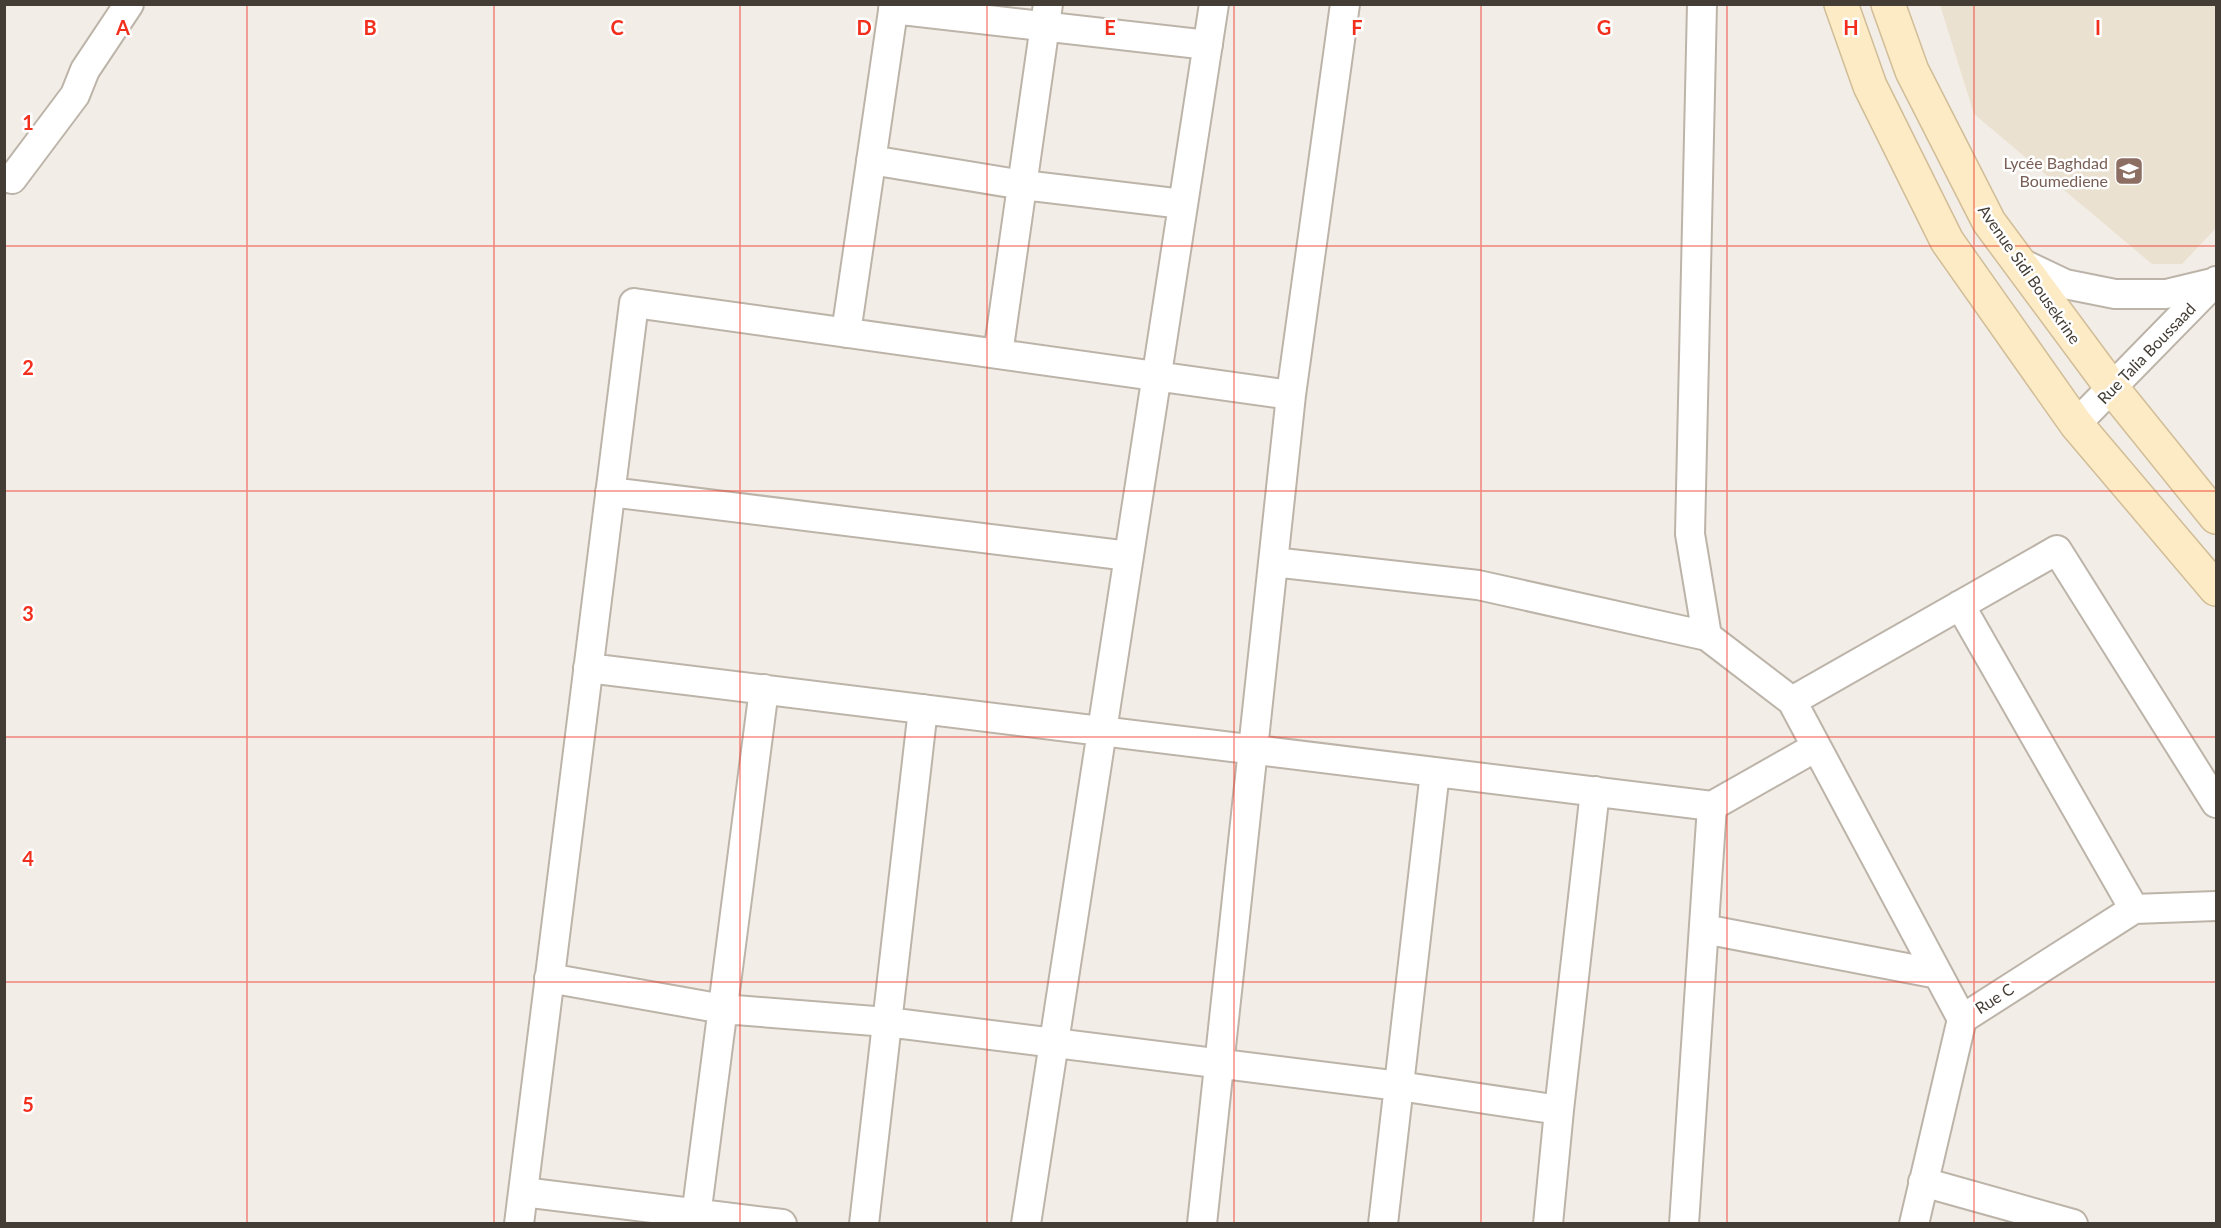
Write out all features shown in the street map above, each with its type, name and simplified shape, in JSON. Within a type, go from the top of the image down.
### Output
[{"type":"main road","points":[[1841,4],[1870,86],[1947,241],[2076,424],[2217,589]]},
{"type":"main road","name":"Avenue Sidi Bousekrine","points":[[1888,4],[1912,71],[1989,222],[2112,388],[2217,517]]},
{"type":"street","points":[[4,177],[12,179],[75,95],[85,70],[129,4]]},
{"type":"street","points":[[1026,1224],[1214,4]]},
{"type":"street","points":[[1202,1224],[1291,395],[1345,4]]},
{"type":"street","points":[[1702,4],[1690,534],[1707,636]]},
{"type":"street","points":[[846,333],[894,7],[1047,15],[1208,45]]},
{"type":"street","points":[[998,354],[1047,15]]},
{"type":"street","points":[[871,160],[1023,185],[1183,204]]},
{"type":"street","points":[[2019,262],[2066,284],[2115,294],[2166,294],[2216,282]]},
{"type":"street","name":"Rue Talia Boussaad","points":[[2076,424],[2216,282]]},
{"type":"street","points":[[519,1224],[634,303],[1291,395]]},
{"type":"street","points":[[610,492],[1129,556]]},
{"type":"street","points":[[1792,701],[2057,550],[2217,803]]},
{"type":"street","points":[[1273,562],[1478,585],[1707,636],[1792,701],[1962,1019]]},
{"type":"street","points":[[1960,606],[2134,909],[2217,906]]},
{"type":"street","points":[[588,668],[1712,806],[1816,747]]},
{"type":"street","points":[[695,1218],[764,689]]},
{"type":"street","points":[[864,1224],[923,709]]},
{"type":"street","points":[[1383,1224],[1435,772]]},
{"type":"street","points":[[1548,1224],[1595,791]]},
{"type":"street","points":[[1684,1224],[1712,806]]},
{"type":"street","name":"Rue C","points":[[1914,1224],[1962,1019],[2134,909]]},
{"type":"street","points":[[1704,929],[1938,974]]},
{"type":"street","points":[[549,978],[723,1009],[887,1022],[1399,1086],[1559,1110]]},
{"type":"street","points":[[1923,1182],[2073,1224]]},
{"type":"street","points":[[523,1192],[695,1218],[782,1224]]},
{"type":"shaded area","name":"Lycée Baghdad Boumediene","points":[[1940,5],[2216,5],[2216,228],[2182,264],[2152,264],[1974,114]]},
{"type":"place","name":"Lycée Baghdad Boumediene","points":[[2129,171]]}]
